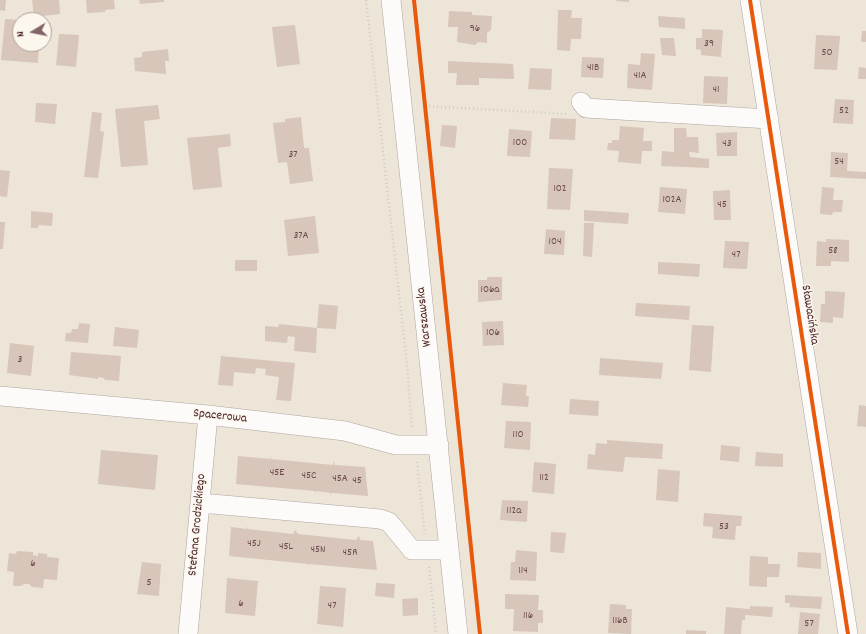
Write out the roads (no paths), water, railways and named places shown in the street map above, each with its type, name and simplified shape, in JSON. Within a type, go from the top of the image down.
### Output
[{"type":"street","name":"Warszawska","points":[[391,0],[458,634]]},
{"type":"street","name":"Sławacińska","points":[[750,0],[848,634]]},
{"type":"street","points":[[584,105],[768,120]]},
{"type":"street","name":"Spacerowa","points":[[0,396],[208,415],[344,431],[396,445],[438,445]]},
{"type":"street","name":"Stefana Grodzickiego","points":[[188,634],[208,415]]},
{"type":"street","points":[[200,503],[380,519],[389,522],[412,550],[449,550]]}]
